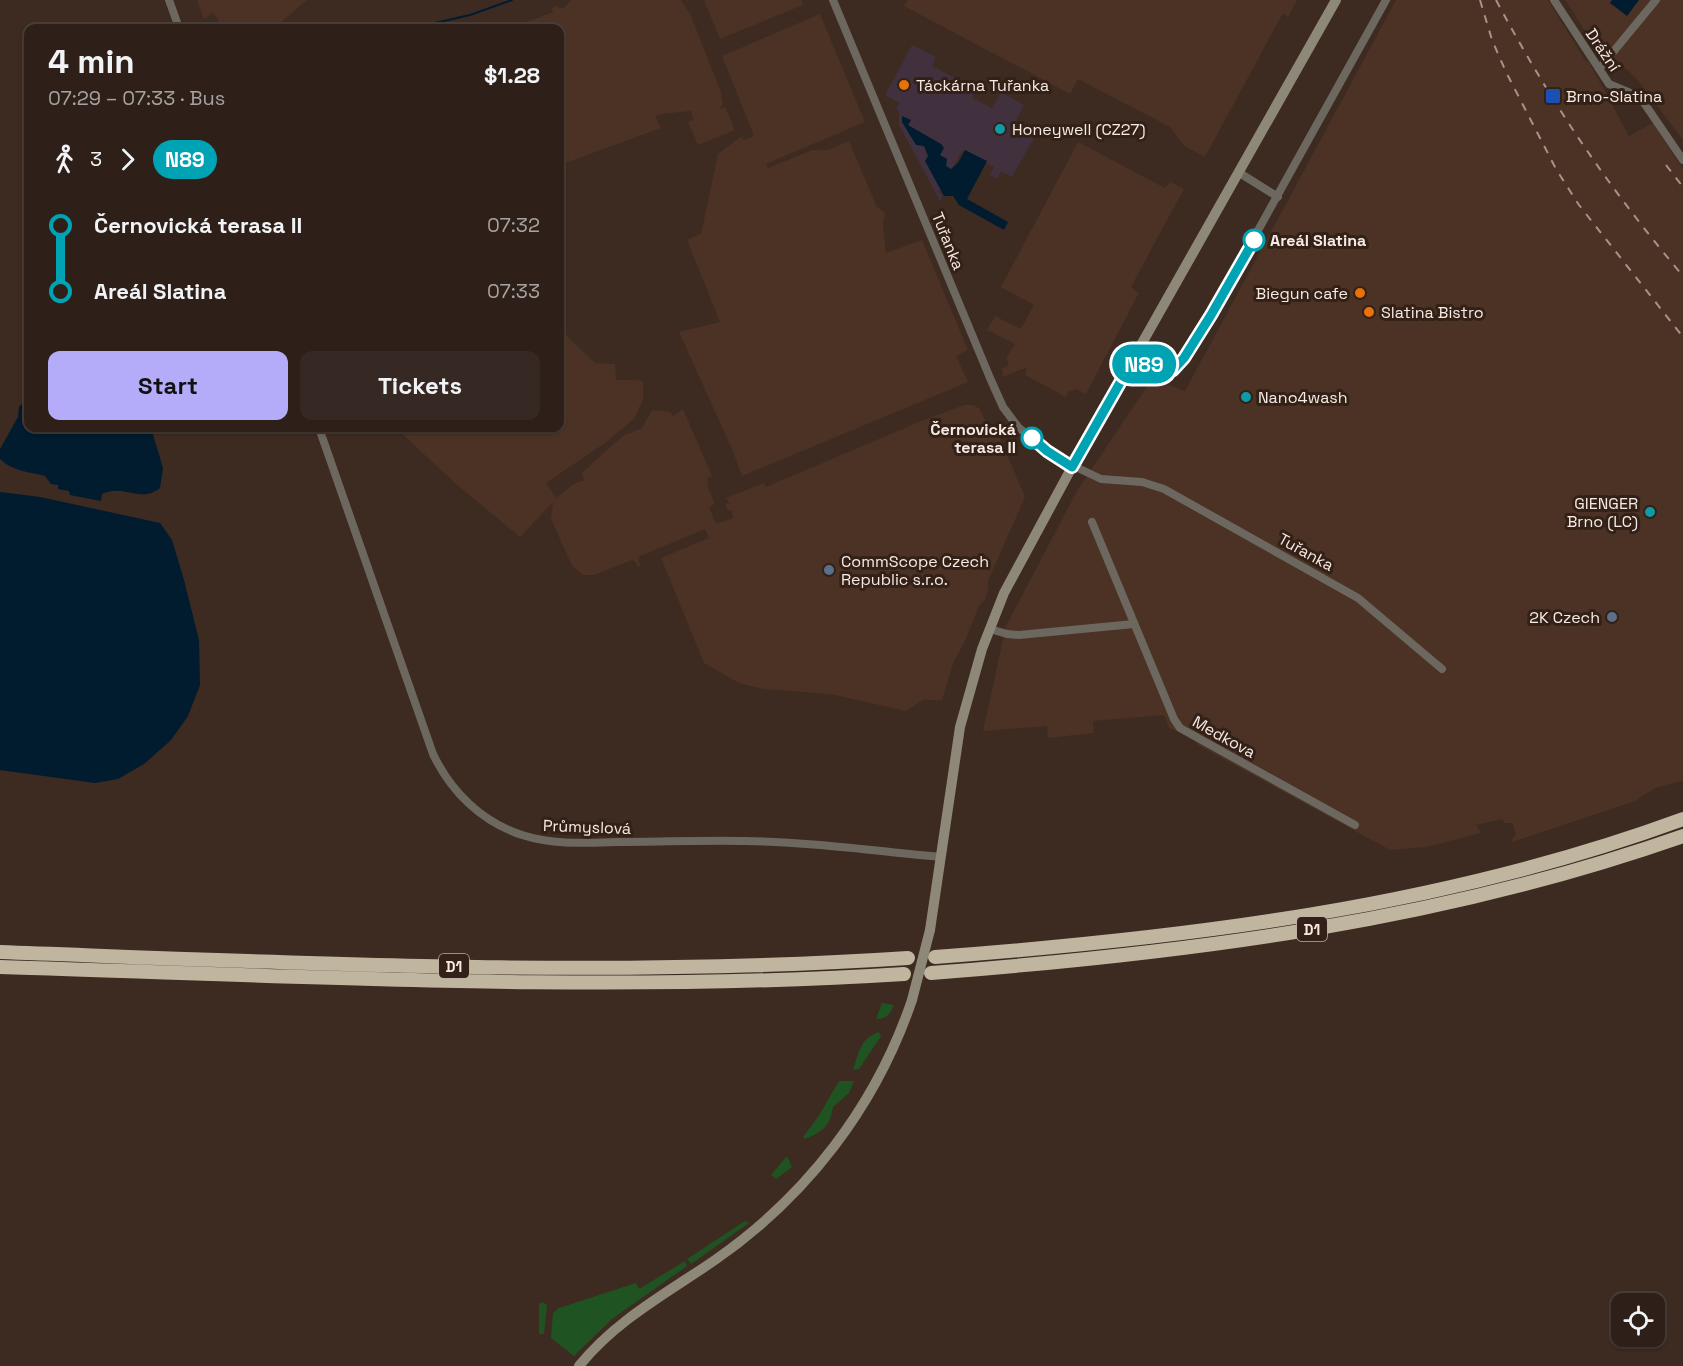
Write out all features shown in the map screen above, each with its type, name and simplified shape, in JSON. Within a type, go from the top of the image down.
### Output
[{"type":"highway","name":"D1","points":[[935,957],[1158,936],[1362,905],[1448,888],[1542,864],[1683,819]]},
{"type":"highway","name":"D1","points":[[931,973],[1129,955],[1354,922],[1444,905],[1537,882],[1623,857],[1683,836]]},
{"type":"highway","name":"D1","points":[[0,952],[487,967],[724,967],[908,958]]},
{"type":"highway","name":"D1","points":[[0,969],[474,983],[799,981],[904,974]]},
{"type":"street","points":[[169,0],[178,24]]},
{"type":"street","name":"Tuřanka","points":[[833,0],[999,400],[1018,427],[1047,451],[1072,467],[1101,479],[1142,482],[1164,489],[1359,598],[1442,669]]},
{"type":"street","points":[[579,1366],[619,1325],[742,1240],[776,1211],[838,1143],[864,1104],[891,1053],[912,1000],[930,930],[960,727],[990,629],[1012,578],[1072,467],[1336,0]]},
{"type":"street","points":[[1133,360],[1164,373],[1178,366],[1211,315],[1386,0]]},
{"type":"street","name":"Drážní","points":[[1554,0],[1609,84],[1640,97],[1683,160]]},
{"type":"street","points":[[1599,69],[1656,0]]},
{"type":"street","points":[[1238,172],[1278,196]]},
{"type":"street","name":"Průmyslová","points":[[320,432],[433,754],[453,787],[465,801],[494,823],[521,835],[558,842],[780,842],[941,857]]},
{"type":"street","name":"Medkova","points":[[1092,522],[1174,719],[1180,728],[1355,825]]},
{"type":"street","points":[[990,629],[1019,635],[1134,624]]},
{"type":"shaded area","points":[[197,0],[307,0],[279,24],[220,24],[213,12],[204,19]]},
{"type":"shaded area","points":[[571,0],[681,0],[691,16],[721,92],[723,104],[720,109],[725,107],[735,130],[698,145],[688,122],[694,120],[691,111],[661,114],[655,116],[661,128],[564,164],[564,24],[522,24],[553,12],[552,8],[565,7]]},
{"type":"shaded area","points":[[704,0],[801,0],[803,5],[720,39]]},
{"type":"shaded area","points":[[908,0],[1297,0],[1288,17],[1283,13],[1205,157],[1183,145],[1170,127],[1078,79],[1070,94],[904,6]]},
{"type":"shaded area","points":[[1396,0],[1548,0],[1585,60],[1589,62],[1629,136],[1653,123],[1683,169],[1683,781],[1655,788],[1635,801],[1512,842],[1511,840],[1516,835],[1512,823],[1504,823],[1503,819],[1476,825],[1481,833],[1426,847],[1390,850],[1198,745],[1193,738],[1169,728],[1164,715],[1093,721],[1094,733],[1048,738],[1047,726],[983,731],[1006,626],[1078,489],[1152,379],[1185,391]]},
{"type":"shaded area","points":[[1565,0],[1683,0],[1683,140],[1638,80],[1585,31]]},
{"type":"shaded area","points":[[820,14],[865,122],[766,164],[768,168],[812,150],[828,150],[849,141],[877,207],[885,213],[883,225],[886,253],[922,240],[968,350],[956,356],[968,382],[742,476],[679,332],[720,322],[687,240],[701,234],[718,154],[742,136],[744,140],[754,136],[722,56]]},
{"type":"shaded area","name":"Honeywell (CZ27)","points":[[912,45],[936,57],[932,66],[976,89],[972,98],[992,108],[1001,92],[1024,105],[1016,121],[1037,133],[1012,177],[1001,171],[997,179],[990,175],[994,167],[962,151],[939,192],[943,195],[940,201],[899,125],[899,112],[896,109],[900,103],[885,95]]},
{"type":"shaded area","points":[[1078,142],[1165,188],[1170,182],[1184,189],[1131,287],[1139,293],[1086,394],[1076,389],[1068,392],[1066,397],[1025,375],[1027,369],[1025,368],[1003,377],[1002,368],[1007,367],[1006,358],[1015,344],[987,330],[995,316],[1021,329],[1034,305],[1001,287]]},
{"type":"shaded area","name":"CommScope Czech Republic s.r.o.","points":[[564,333],[595,363],[615,364],[616,380],[643,382],[643,399],[634,419],[605,443],[546,483],[556,498],[572,485],[584,480],[582,473],[611,446],[625,435],[642,428],[652,410],[670,412],[673,416],[683,409],[712,476],[707,478],[709,484],[707,485],[715,504],[709,507],[716,524],[733,518],[732,510],[728,511],[725,505],[729,503],[726,498],[764,483],[766,487],[964,405],[979,408],[991,431],[996,429],[1025,497],[988,581],[985,599],[979,606],[954,661],[942,700],[923,700],[906,711],[830,694],[763,689],[739,683],[704,663],[661,558],[709,538],[705,529],[640,556],[638,560],[641,566],[638,567],[632,560],[594,575],[583,575],[572,566],[551,519],[553,502],[520,537],[456,484],[400,432],[564,432]]},
{"type":"green space","points":[[882,1003],[894,1005],[888,1015],[876,1019]]},
{"type":"green space","points":[[879,1032],[881,1036],[859,1069],[853,1070],[864,1042]]},
{"type":"green space","points":[[839,1081],[854,1081],[849,1093],[833,1107],[830,1119],[824,1128],[805,1139],[803,1137],[818,1117]]},
{"type":"green space","points":[[787,1156],[792,1167],[776,1179],[771,1175]]},
{"type":"green space","points":[[745,1221],[749,1223],[691,1264],[687,1259]]},
{"type":"green space","points":[[685,1261],[687,1266],[612,1319],[574,1356],[551,1338],[553,1313],[559,1308],[636,1283],[639,1289]]},
{"type":"green space","points":[[542,1302],[547,1305],[544,1334],[539,1334],[539,1304]]},
{"type":"water","points":[[1612,0],[1639,0],[1627,16],[1610,3]]},
{"type":"water","points":[[902,116],[911,120],[908,125],[941,144],[944,148],[940,155],[947,159],[946,166],[951,169],[958,163],[965,150],[987,161],[967,199],[1008,222],[1004,230],[959,205],[953,196],[944,196],[925,161],[928,156],[924,146],[916,145],[902,122]]},
{"type":"water","points":[[24,401],[24,432],[152,432],[163,468],[160,488],[146,494],[110,491],[102,494],[101,501],[70,495],[69,491],[58,489],[58,485],[51,484],[45,476],[10,466],[0,459],[0,449],[18,417],[19,407]]},
{"type":"water","points":[[0,492],[40,497],[160,523],[172,540],[199,640],[200,685],[188,716],[171,740],[144,764],[118,779],[95,783],[0,770]]},
{"type":"waterway","points":[[431,24],[470,15],[512,0]]},
{"type":"railway","points":[[1480,0],[1492,40],[1506,72],[1556,169],[1579,205],[1683,337]]},
{"type":"railway","points":[[1496,0],[1538,74],[1605,177],[1683,276]]},
{"type":"railway","points":[[1666,165],[1683,187]]},
{"type":"bus line","name":"N89","points":[[1032,438],[1072,467],[1133,360],[1164,373],[1178,366],[1211,315],[1254,240]]},
{"type":"place","name":"Táckárna Tuřanka","points":[[904,85]]},
{"type":"place","name":"Brno-Slatina","points":[[1553,96]]},
{"type":"place","name":"Honeywell (CZ27)","points":[[1000,129]]},
{"type":"place","name":"Areál Slatina","points":[[1254,240]]},
{"type":"place","name":"Biegun cafe","points":[[1360,293]]},
{"type":"place","name":"Slatina Bistro","points":[[1369,312]]},
{"type":"place","name":"Nano4wash","points":[[1246,397]]},
{"type":"place","name":"Černovická terasa II","points":[[1032,438]]},
{"type":"place","name":"GIENGER Brno (LC)","points":[[1650,512]]},
{"type":"place","name":"CommScope Czech Republic s.r.o.","points":[[829,570]]},
{"type":"place","name":"2K Czech","points":[[1612,617]]}]
